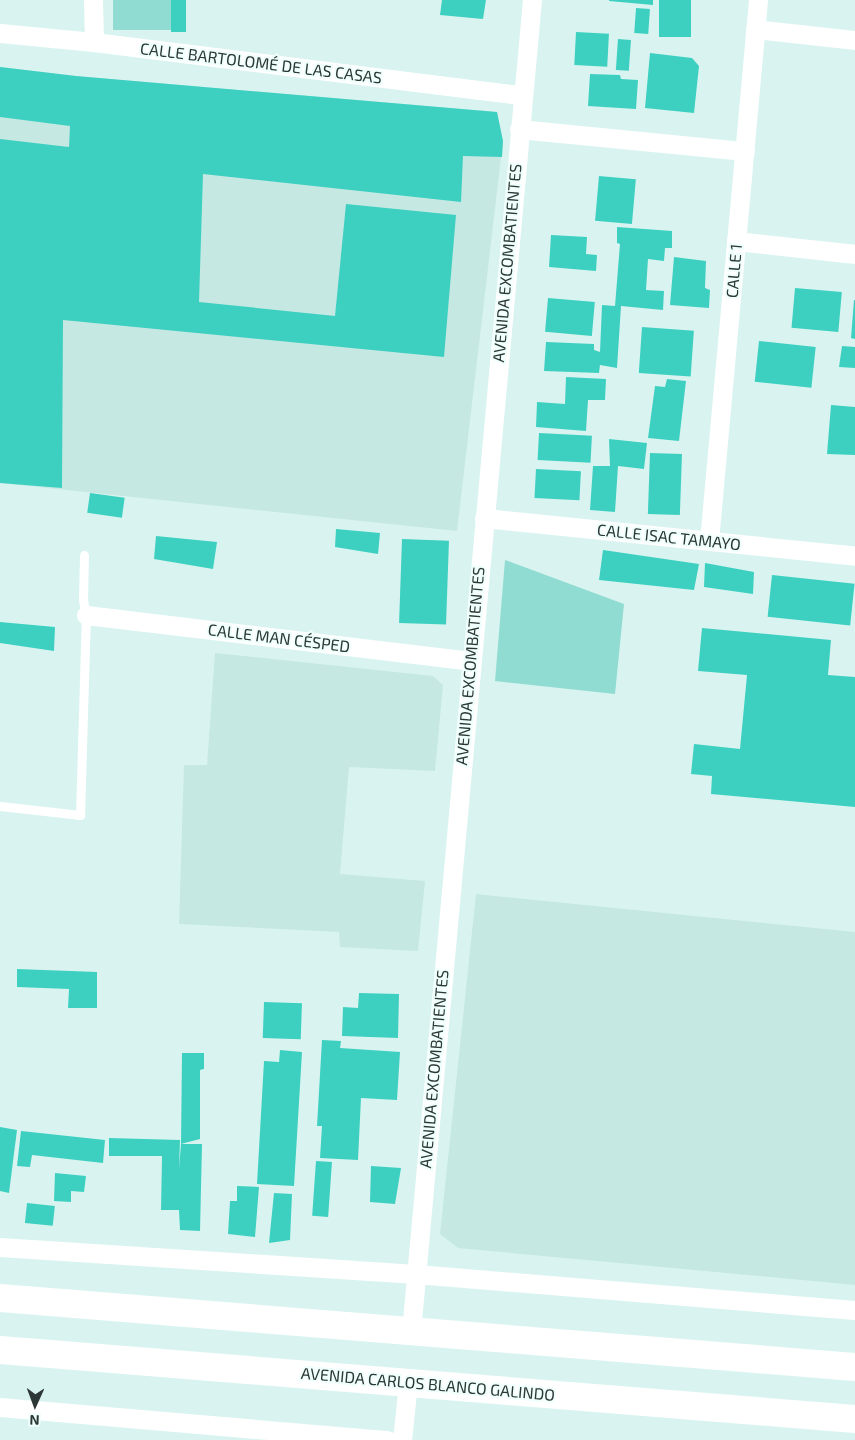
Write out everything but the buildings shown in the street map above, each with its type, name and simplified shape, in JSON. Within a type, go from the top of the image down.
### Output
[{"type":"highway","points":[[0,1298],[855,1367]]},
{"type":"highway","name":"AVENIDA CARLOS BLANCO GALINDO","points":[[0,1350],[855,1419]]},
{"type":"street","points":[[92,0],[94,42]]},
{"type":"street","name":"AVENIDA EXCOMBATIENTES","points":[[411,1332],[532,0]]},
{"type":"street","name":"CALLE 1","points":[[709,541],[758,0]]},
{"type":"street","points":[[755,29],[855,40]]},
{"type":"street","name":"CALLE BARTOLOMÉ DE LAS CASAS","points":[[0,33],[94,42],[522,95]]},
{"type":"street","points":[[519,129],[745,151]]},
{"type":"street","points":[[736,242],[855,254]]},
{"type":"street","name":"CALLE ISAC TAMAYO","points":[[484,518],[855,556]]},
{"type":"street","name":"CALLE MAN CÉSPED","points":[[86,615],[471,661]]},
{"type":"street","points":[[0,1247],[416,1274],[855,1310]]},
{"type":"street","points":[[402,1440],[408,1383]]},
{"type":"street","points":[[0,1407],[388,1440]]},
{"type":"lane","points":[[0,806],[80,814],[86,615],[83,599],[84,555]]},
{"type":"shaded area","points":[[113,0],[171,0],[171,30],[113,30]]},
{"type":"shaded area","points":[[0,67],[76,76],[497,112],[503,141],[457,531],[0,483]]},
{"type":"shaded area","points":[[505,560],[624,604],[615,694],[495,681]]},
{"type":"shaded area","points":[[215,653],[433,676],[443,685],[435,771],[349,767],[340,874],[425,881],[418,951],[340,947],[339,932],[179,924],[184,765],[207,765]]},
{"type":"shaded area","points":[[476,894],[855,932],[855,1285],[458,1248],[440,1234]]}]
